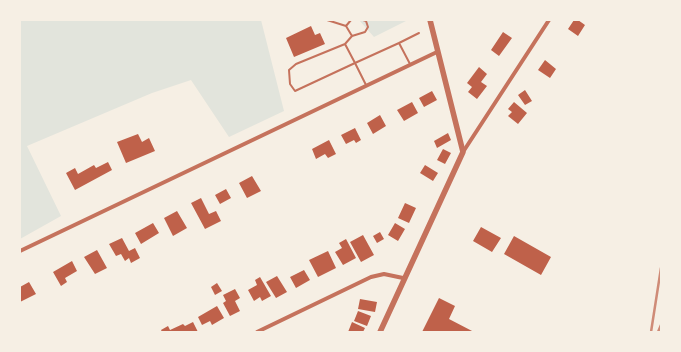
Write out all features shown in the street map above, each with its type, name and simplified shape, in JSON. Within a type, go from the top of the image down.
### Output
[{"type":"street","points":[[430,20],[462,152]]},
{"type":"street","points":[[380,332],[403,278],[462,152],[549,20]]},
{"type":"street","points":[[20,250],[437,52]]},
{"type":"street","points":[[257,332],[371,278],[384,274],[403,278]]},
{"type":"lane","points":[[327,20],[346,26],[352,36]]},
{"type":"lane","points":[[346,26],[351,20]]},
{"type":"lane","points":[[364,20],[366,21],[368,27],[365,32],[352,36],[345,44],[296,64],[289,70],[290,84],[295,91],[419,33]]},
{"type":"lane","points":[[399,43],[411,65]]},
{"type":"lane","points":[[345,44],[367,86]]},
{"type":"shaded area","points":[[20,20],[261,20],[284,111],[229,137],[191,80],[152,93],[27,146],[61,216],[20,239]]},
{"type":"shaded area","points":[[359,20],[408,20],[374,37]]},
{"type":"building","points":[[574,20],[578,20],[585,25],[578,36],[568,29]]},
{"type":"building","points":[[311,26],[315,35],[320,33],[325,44],[294,57],[286,38]]},
{"type":"building","points":[[503,32],[512,38],[499,56],[491,50]]},
{"type":"building","points":[[545,60],[556,69],[550,78],[538,70]]},
{"type":"building","points":[[479,67],[487,74],[481,82],[487,86],[477,99],[468,92],[472,87],[467,83]]},
{"type":"building","points":[[525,90],[532,101],[525,105],[518,95]]},
{"type":"building","points":[[432,91],[437,100],[424,107],[419,98]]},
{"type":"building","points":[[412,102],[418,113],[404,121],[397,110]]},
{"type":"building","points":[[514,102],[527,113],[518,124],[508,116],[512,112],[508,109]]},
{"type":"building","points":[[380,115],[386,126],[373,134],[367,123]]},
{"type":"building","points":[[355,128],[361,140],[356,143],[354,140],[346,144],[341,135]]},
{"type":"building","points":[[448,133],[451,140],[437,148],[434,141]]},
{"type":"building","points":[[138,134],[142,142],[149,138],[155,151],[126,163],[117,142]]},
{"type":"building","points":[[329,140],[336,154],[328,158],[325,154],[316,159],[312,149]]},
{"type":"building","points":[[443,149],[451,153],[445,164],[437,160]]},
{"type":"building","points":[[108,162],[112,170],[75,190],[66,173],[75,168],[78,174],[94,165],[96,168]]},
{"type":"building","points":[[425,165],[438,173],[433,181],[420,173]]},
{"type":"building","points":[[252,176],[261,191],[247,198],[239,183]]},
{"type":"building","points":[[226,189],[231,198],[220,204],[215,195]]},
{"type":"building","points":[[201,198],[209,214],[216,211],[221,221],[205,229],[191,203]]},
{"type":"building","points":[[405,203],[416,208],[409,223],[398,218]]},
{"type":"building","points":[[177,211],[187,228],[173,236],[164,218]]},
{"type":"building","points":[[153,223],[159,233],[141,244],[135,233]]},
{"type":"building","points":[[395,223],[405,229],[398,241],[388,235]]},
{"type":"building","points":[[481,227],[501,238],[492,252],[473,241]]},
{"type":"building","points":[[380,232],[384,239],[377,243],[373,236]]},
{"type":"building","points":[[363,235],[374,255],[361,262],[350,242]]},
{"type":"building","points":[[514,236],[551,257],[541,275],[504,254]]},
{"type":"building","points":[[122,238],[129,251],[135,248],[140,258],[131,263],[129,258],[125,261],[121,254],[116,256],[109,244]]},
{"type":"building","points":[[346,239],[356,258],[343,265],[335,252],[342,248],[339,243]]},
{"type":"building","points":[[97,250],[107,268],[95,274],[84,257]]},
{"type":"building","points":[[328,251],[336,268],[318,277],[309,260]]},
{"type":"building","points":[[72,261],[77,271],[65,278],[67,282],[61,286],[53,272]]},
{"type":"building","points":[[304,270],[310,280],[296,288],[290,277]]},
{"type":"building","points":[[277,276],[287,292],[276,298],[266,282]]},
{"type":"building","points":[[260,277],[271,296],[262,301],[260,297],[254,301],[248,290],[257,285],[255,280]]},
{"type":"building","points":[[29,282],[36,294],[20,302],[20,287]]},
{"type":"building","points":[[217,283],[222,291],[215,295],[211,287]]},
{"type":"building","points":[[235,289],[240,298],[235,301],[240,311],[230,316],[223,303],[226,301],[223,295]]},
{"type":"building","points":[[439,298],[455,306],[449,319],[474,332],[422,332]]},
{"type":"building","points":[[360,299],[377,302],[375,312],[358,309]]},
{"type":"building","points":[[217,306],[224,318],[212,325],[210,321],[202,325],[198,317]]},
{"type":"building","points":[[358,311],[371,316],[367,326],[354,321]]},
{"type":"building","points":[[193,322],[198,332],[162,332],[161,330],[168,326],[170,330],[183,324],[185,326]]},
{"type":"building","points":[[352,322],[365,328],[363,332],[348,332]]},
{"type":"railway","points":[[651,332],[661,268]]},
{"type":"railway","points":[[658,332],[661,325]]}]
